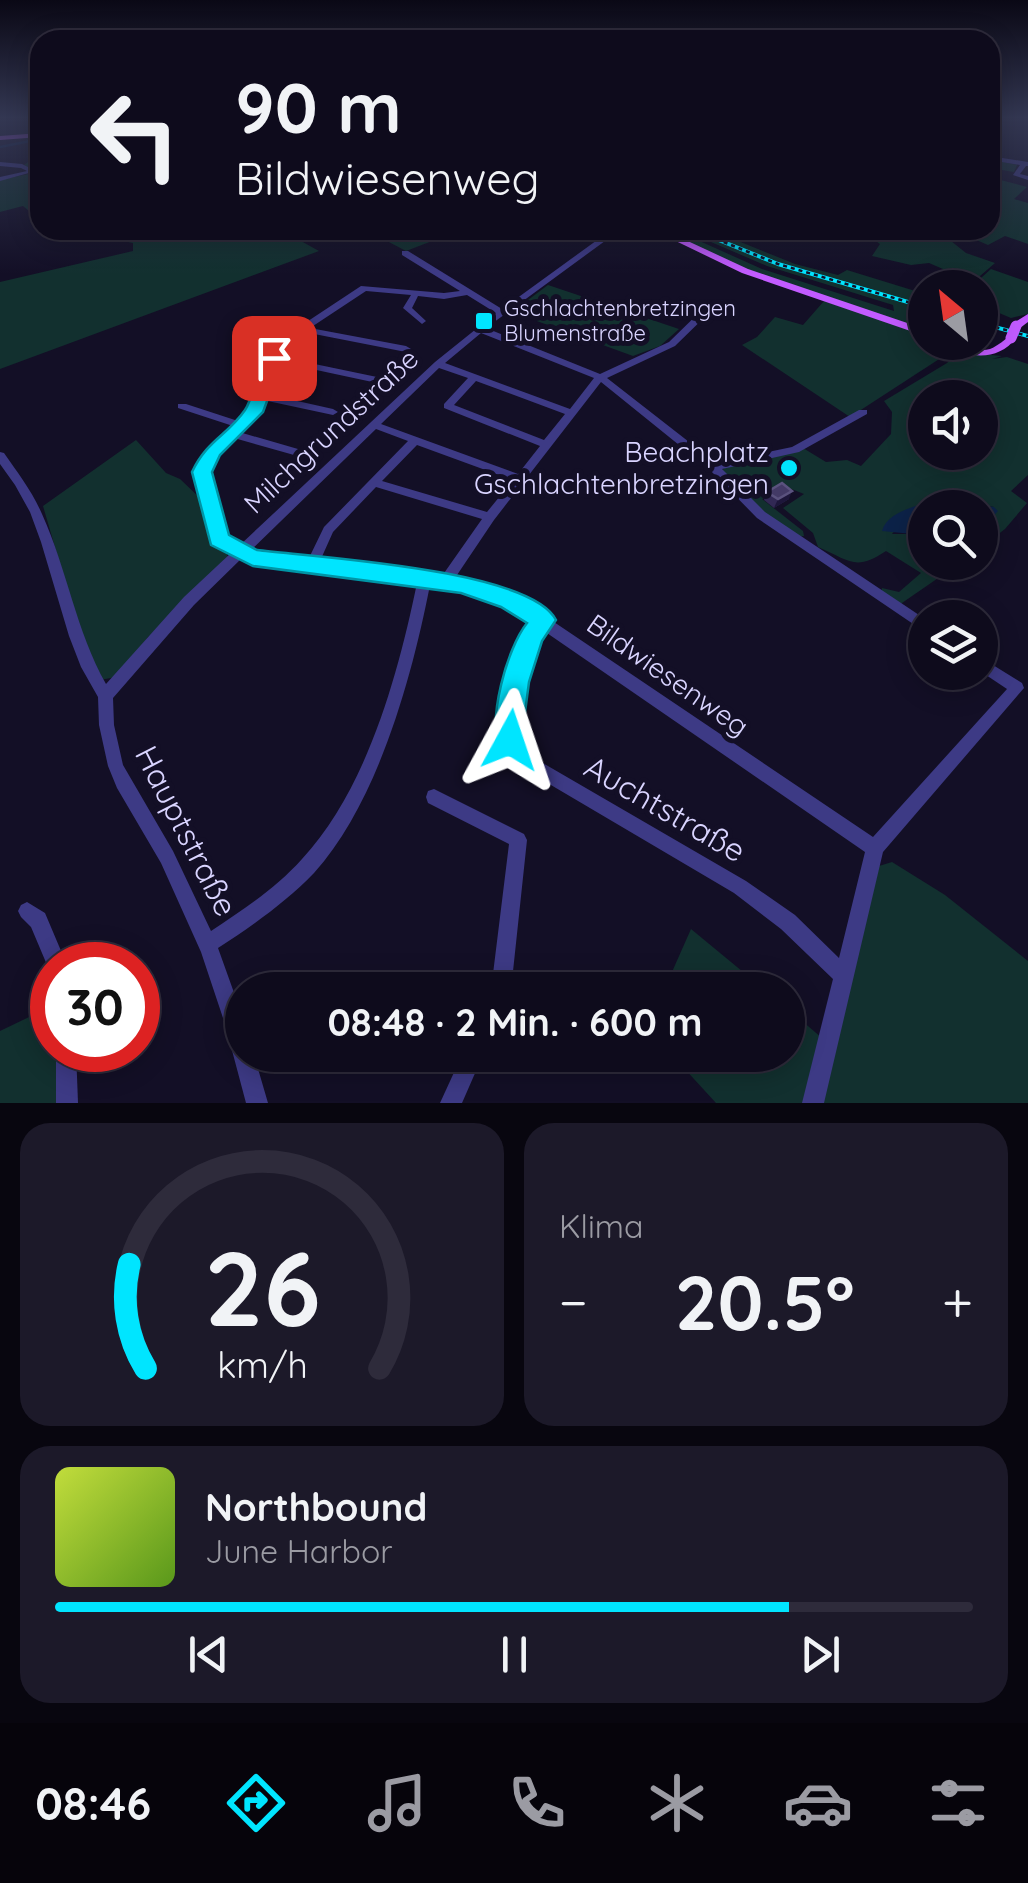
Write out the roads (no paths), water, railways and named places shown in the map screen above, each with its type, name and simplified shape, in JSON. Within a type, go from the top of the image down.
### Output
[{"type":"main road","points":[[678,240],[745,271],[908,327]]},
{"type":"main road","points":[[998,350],[1028,316]]},
{"type":"street","points":[[0,179],[30,172]]},
{"type":"street","name":"Milchgrundstraße","points":[[105,696],[189,601],[438,364],[602,240]]},
{"type":"street","points":[[405,252],[502,313]]},
{"type":"street","points":[[240,552],[219,539],[202,472],[212,452],[238,430],[260,396],[274,358],[302,329],[364,288],[444,296],[468,292]]},
{"type":"street","points":[[416,292],[408,308],[422,322]]},
{"type":"street","points":[[446,582],[490,517],[600,376],[672,344],[712,304],[722,302]]},
{"type":"street","points":[[302,329],[406,350]]},
{"type":"street","points":[[480,329],[600,376],[714,468],[761,515],[908,614]]},
{"type":"street","points":[[274,358],[377,380]]},
{"type":"street","points":[[438,364],[571,412]]},
{"type":"street","points":[[474,377],[448,406],[546,445]]},
{"type":"street","points":[[260,396],[333,412]]},
{"type":"street","points":[[182,406],[294,451]]},
{"type":"street","points":[[714,468],[794,450],[863,412]]},
{"type":"street","points":[[374,425],[520,479]]},
{"type":"street","points":[[312,564],[328,530],[416,439]]},
{"type":"street","points":[[0,456],[22,481],[37,509],[53,550],[70,628],[86,667],[105,696]]},
{"type":"street","points":[[374,482],[490,517]]},
{"type":"street","name":"Bildwiesenweg","points":[[240,552],[253,558],[446,582],[510,600],[875,848]]},
{"type":"street","points":[[207,945],[262,908],[311,864],[334,834],[380,734],[418,614],[424,580]]},
{"type":"street","name":"Auchtstraße","points":[[544,620],[530,637],[508,723],[510,740],[524,760],[740,887],[788,922],[843,975]]},
{"type":"street","points":[[813,1103],[875,848],[1017,688],[998,676]]},
{"type":"street","name":"Hauptstraße","points":[[105,696],[109,754],[120,782],[166,854],[225,990]]},
{"type":"street","points":[[434,797],[518,840],[504,972]]},
{"type":"street","points":[[27,912],[38,920],[48,942]]},
{"type":"street","points":[[66,1072],[67,1103]]},
{"type":"street","name":"Hauptstraße","points":[[248,1072],[257,1103]]},
{"type":"street","points":[[451,1103],[465,1072]]},
{"type":"water","points":[[908,509],[908,534],[882,531],[890,518]]},
{"type":"railway","points":[[719,240],[778,264],[908,302]]},
{"type":"railway","points":[[998,328],[1028,336]]},
{"type":"place","name":"Gschlachtenbretzingen Blumenstraße","points":[[484,321]]},
{"type":"place","name":"Beachplatz Gschlachtenbretzingen","points":[[789,468]]}]
